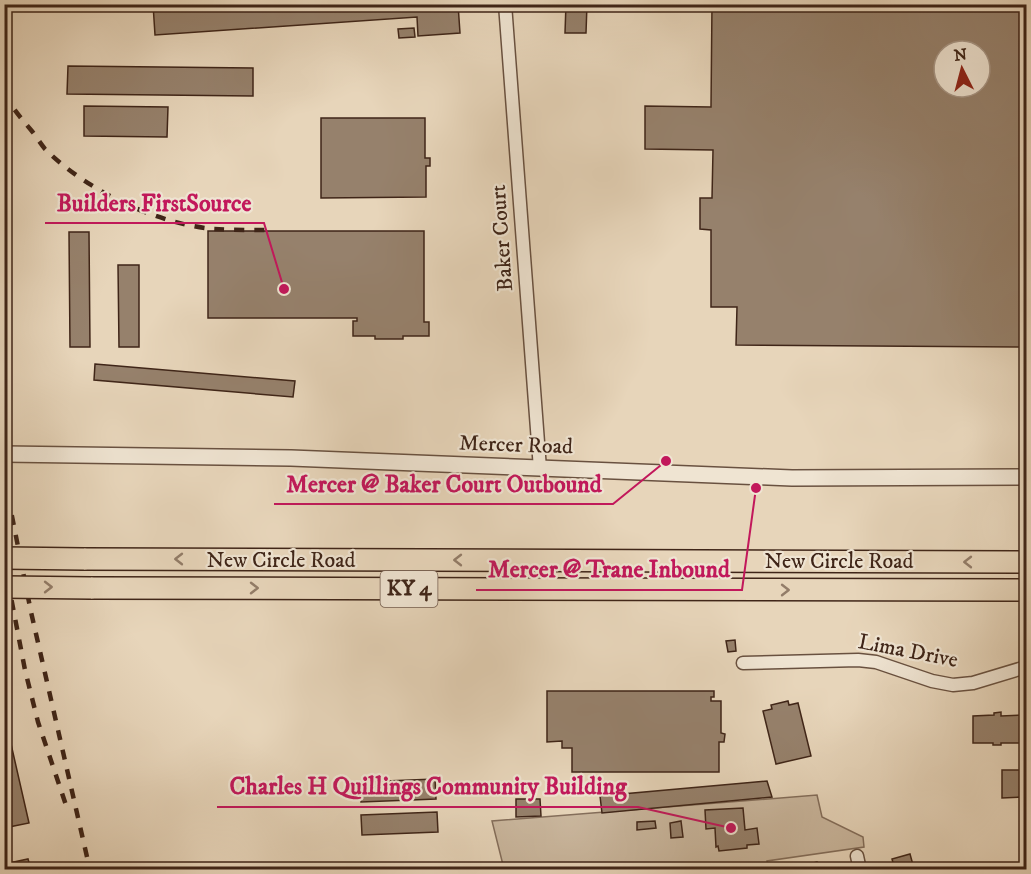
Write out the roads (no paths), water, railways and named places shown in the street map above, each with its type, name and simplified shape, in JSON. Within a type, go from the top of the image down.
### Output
[{"type":"highway","name":"New Circle Road","points":[[4,558],[1026,562]]},
{"type":"highway","name":"New Circle Road","points":[[4,587],[1026,590]]},
{"type":"street","name":"Baker Court","points":[[505,4],[540,469]]},
{"type":"street","name":"Mercer Road","points":[[4,454],[291,458],[792,478],[1026,477]]},
{"type":"street","name":"Lima Drive","points":[[743,663],[858,660],[876,662],[932,681],[953,685],[973,683],[1026,667]]},
{"type":"street","points":[[857,856],[860,870]]},
{"type":"railway","points":[[4,93],[45,149],[62,164],[101,191],[146,212],[192,226],[214,229],[274,230]]},
{"type":"railway","points":[[4,476],[31,612],[90,870]]},
{"type":"railway","points":[[4,561],[25,670],[38,722],[67,808]]},
{"type":"place","name":"Builders FirstSource","points":[[284,289]]},
{"type":"place","name":"Mercer @ Baker Court Outbound","points":[[666,461]]},
{"type":"place","name":"Mercer @ Trane Inbound","points":[[756,488]]},
{"type":"place","name":"Charles H Quillings Community Building","points":[[731,828]]}]
